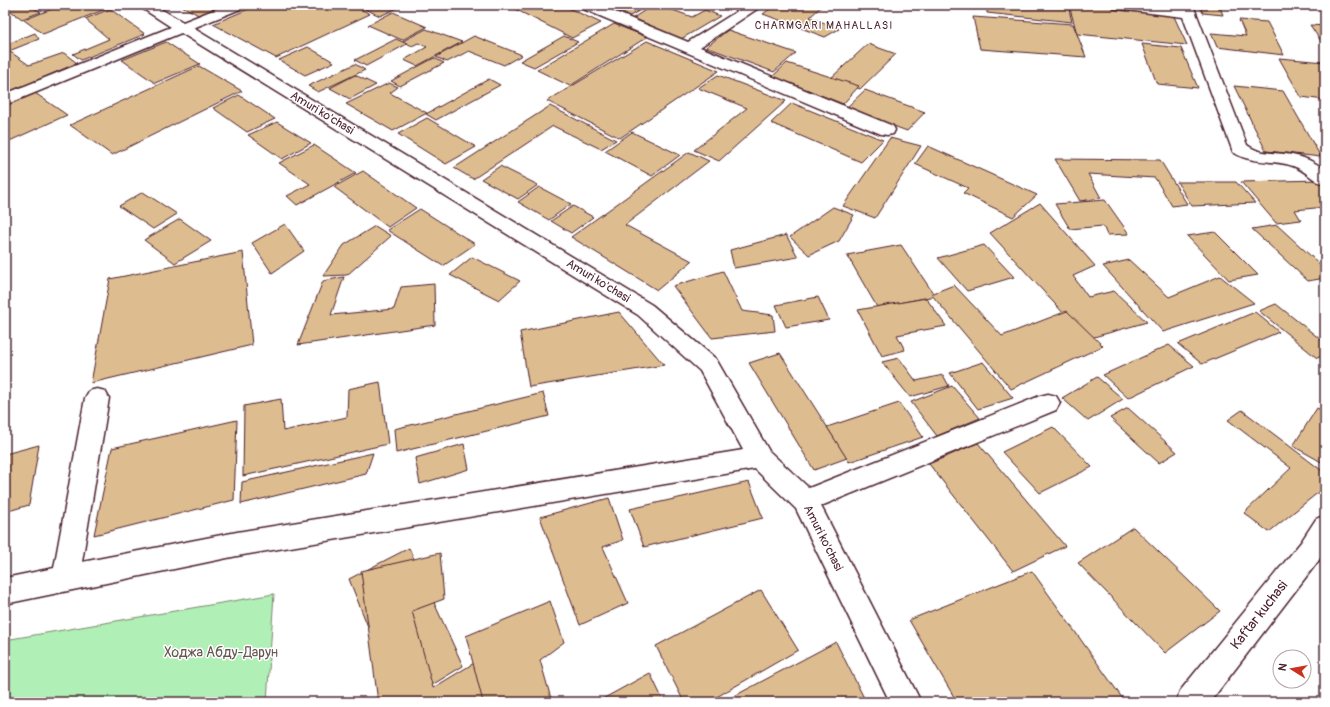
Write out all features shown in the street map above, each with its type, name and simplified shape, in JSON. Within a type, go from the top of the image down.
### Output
[{"type":"street","name":"Amuri ko'chasi","points":[[144,5],[645,310],[708,365],[760,458],[805,501],[906,702]]},
{"type":"street","points":[[5,100],[238,5]]},
{"type":"street","points":[[586,5],[887,130]]},
{"type":"street","points":[[688,48],[756,5]]},
{"type":"street","points":[[1118,5],[1187,9],[1239,148],[1253,155],[1300,162],[1325,178]]},
{"type":"street","points":[[66,579],[97,398]]},
{"type":"street","points":[[805,501],[1048,403]]},
{"type":"street","points":[[5,591],[237,544],[760,458]]},
{"type":"street","name":"Kaftar kuchasi","points":[[1191,702],[1317,555],[1325,527]]},
{"type":"green space","name":"Ходжа Абду-Дарун","points":[[274,594],[267,702],[5,702],[5,640]]},
{"type":"building","points":[[5,5],[29,5],[41,12],[22,19],[5,7]]},
{"type":"building","points":[[62,5],[103,5],[108,8],[43,34],[24,20]]},
{"type":"building","points":[[180,5],[233,5],[204,18]]},
{"type":"building","points":[[258,5],[353,5],[370,14],[276,58],[213,24]]},
{"type":"building","points":[[365,5],[404,5],[380,16],[365,9],[369,7]]},
{"type":"building","points":[[507,5],[562,5],[601,23],[572,38]]},
{"type":"building","points":[[605,5],[649,5],[630,16]]},
{"type":"building","points":[[653,5],[659,5],[692,17],[705,10],[720,16],[681,39],[633,18]]},
{"type":"building","points":[[775,5],[823,5],[810,17],[839,29],[825,37],[763,14]]},
{"type":"building","points":[[987,5],[1068,5],[1072,22],[987,13]]},
{"type":"building","points":[[1069,5],[1096,5],[1172,12],[1187,45],[1077,34]]},
{"type":"building","points":[[1199,5],[1219,5],[1223,15],[1203,13]]},
{"type":"building","points":[[110,9],[145,34],[81,60],[73,54],[109,39],[85,19]]},
{"type":"building","points":[[393,12],[427,27],[402,40],[368,25]]},
{"type":"building","points":[[973,17],[1073,24],[1086,57],[980,49]]},
{"type":"building","points":[[1239,20],[1267,22],[1284,55],[1217,47],[1211,33],[1246,36]]},
{"type":"building","points":[[614,24],[647,37],[570,86],[537,70]]},
{"type":"building","points":[[1310,25],[1325,26],[1325,47]]},
{"type":"building","points":[[426,29],[462,42],[417,66],[404,60],[427,47],[418,43],[412,46],[403,41]]},
{"type":"building","points":[[728,30],[796,53],[774,72],[706,47]]},
{"type":"building","points":[[35,33],[39,39],[9,51],[29,65],[64,53],[77,63],[11,92],[5,86],[5,45]]},
{"type":"building","points":[[474,36],[522,55],[504,65],[469,51],[447,62],[436,57]]},
{"type":"building","points":[[564,36],[578,42],[534,67],[520,61]]},
{"type":"building","points":[[396,39],[407,44],[366,66],[355,60]]},
{"type":"building","points":[[647,41],[719,71],[620,138],[547,101]]},
{"type":"building","points":[[166,42],[200,64],[155,83],[122,60]]},
{"type":"building","points":[[868,44],[896,54],[860,89],[831,78]]},
{"type":"building","points":[[1142,44],[1181,48],[1198,88],[1157,84]]},
{"type":"building","points":[[308,47],[334,62],[305,75],[279,60]]},
{"type":"building","points":[[434,58],[444,63],[400,86],[391,81]]},
{"type":"building","points":[[1279,58],[1325,62],[1325,100],[1301,97]]},
{"type":"building","points":[[787,63],[859,86],[843,104],[773,76]]},
{"type":"building","points":[[355,64],[365,70],[318,92],[308,86]]},
{"type":"building","points":[[199,66],[242,91],[112,155],[70,125]]},
{"type":"building","points":[[355,75],[376,85],[350,99],[330,88]]},
{"type":"building","points":[[718,75],[786,101],[719,161],[694,150],[747,108],[698,88]]},
{"type":"building","points":[[489,79],[500,85],[436,120],[426,114]]},
{"type":"building","points":[[389,83],[398,87],[390,93],[427,113],[393,131],[346,104]]},
{"type":"building","points":[[1234,86],[1283,91],[1321,157],[1266,151]]},
{"type":"building","points":[[865,90],[925,112],[907,131],[846,108]]},
{"type":"building","points":[[35,93],[67,115],[5,143],[5,106]]},
{"type":"building","points":[[239,95],[275,119],[247,132],[213,108]]},
{"type":"building","points":[[792,103],[883,140],[861,162],[771,123]]},
{"type":"building","points":[[550,106],[616,140],[601,149],[553,126],[473,179],[454,168]]},
{"type":"building","points":[[427,118],[476,147],[446,164],[398,134]]},
{"type":"building","points":[[277,122],[311,143],[282,159],[248,135]]},
{"type":"building","points":[[632,132],[680,155],[652,176],[605,151]]},
{"type":"building","points":[[890,138],[921,146],[875,218],[843,206]]},
{"type":"building","points":[[314,145],[356,173],[297,205],[287,196],[310,184],[279,163]]},
{"type":"building","points":[[928,146],[1037,195],[1013,217],[963,193],[968,188],[915,164]]},
{"type":"building","points":[[689,152],[709,161],[625,225],[692,261],[657,290],[571,237]]},
{"type":"building","points":[[1055,159],[1160,160],[1187,204],[1172,206],[1155,178],[1088,174],[1101,198],[1080,201]]},
{"type":"building","points":[[500,166],[538,185],[518,199],[481,179]]},
{"type":"building","points":[[363,171],[416,208],[388,227],[334,187]]},
{"type":"building","points":[[1320,180],[1325,186],[1325,207],[1295,210],[1301,220],[1276,223],[1241,182]]},
{"type":"building","points":[[1177,182],[1236,182],[1255,203],[1192,206]]},
{"type":"building","points":[[539,187],[571,204],[549,220],[518,202]]},
{"type":"building","points":[[143,192],[177,214],[153,229],[119,206]]},
{"type":"building","points":[[1105,200],[1129,234],[1107,235],[1103,226],[1070,229],[1055,204]]},
{"type":"building","points":[[1040,203],[1095,266],[1073,276],[1088,297],[1114,291],[1147,322],[1087,339],[990,233]]},
{"type":"building","points":[[573,206],[593,217],[571,233],[551,221]]},
{"type":"building","points":[[833,207],[854,215],[839,241],[809,255],[790,237]]},
{"type":"building","points":[[420,209],[475,244],[443,266],[387,230]]},
{"type":"building","points":[[180,219],[211,241],[175,263],[144,240]]},
{"type":"building","points":[[285,224],[304,251],[272,273],[252,243]]},
{"type":"building","points":[[1277,225],[1325,269],[1325,278],[1308,281],[1252,229]]},
{"type":"building","points":[[375,226],[391,236],[347,275],[323,276],[344,245]]},
{"type":"building","points":[[1215,232],[1258,275],[1229,280],[1187,236]]},
{"type":"building","points":[[786,235],[798,257],[734,268],[730,250]]},
{"type":"building","points":[[901,245],[935,296],[877,307],[847,255]]},
{"type":"building","points":[[984,245],[1014,277],[967,291],[938,258]]},
{"type":"building","points":[[243,252],[252,345],[91,383],[110,279]]},
{"type":"building","points":[[472,257],[520,281],[499,300],[450,275]]},
{"type":"building","points":[[1129,260],[1169,297],[1220,276],[1254,303],[1163,332],[1103,266]]},
{"type":"building","points":[[723,271],[742,311],[773,315],[775,331],[712,338],[673,286]]},
{"type":"building","points":[[344,277],[331,315],[394,309],[401,287],[434,284],[435,325],[298,345],[323,281]]},
{"type":"building","points":[[954,285],[1002,336],[1067,311],[1103,346],[1011,389],[931,294]]},
{"type":"building","points":[[818,297],[829,320],[786,327],[776,305]]},
{"type":"building","points":[[926,298],[946,326],[897,335],[905,350],[882,356],[858,310]]},
{"type":"building","points":[[1276,304],[1325,343],[1325,355],[1317,358],[1259,311]]},
{"type":"building","points":[[619,312],[664,365],[529,387],[520,332]]},
{"type":"building","points":[[1255,312],[1279,332],[1202,364],[1178,344]]},
{"type":"building","points":[[1169,345],[1194,366],[1128,398],[1103,375]]},
{"type":"building","points":[[780,353],[847,458],[814,470],[749,363]]},
{"type":"building","points":[[899,358],[916,381],[943,375],[949,386],[910,397],[882,362]]},
{"type":"building","points":[[983,362],[1013,398],[978,409],[950,373]]},
{"type":"building","points":[[1097,377],[1123,399],[1088,421],[1062,398]]},
{"type":"building","points":[[380,382],[388,444],[243,476],[244,406],[281,399],[283,431],[347,417],[348,389]]},
{"type":"building","points":[[952,386],[980,418],[937,436],[911,402]]},
{"type":"building","points":[[543,393],[549,416],[396,453],[394,429]]},
{"type":"building","points":[[899,403],[923,437],[849,462],[827,427]]},
{"type":"building","points":[[1128,408],[1177,452],[1159,463],[1110,418]]},
{"type":"building","points":[[1317,408],[1325,412],[1325,464],[1293,446]]},
{"type":"building","points":[[1242,410],[1325,473],[1325,487],[1269,532],[1244,513],[1291,468],[1228,420]]},
{"type":"building","points":[[237,420],[234,500],[94,535],[112,448]]},
{"type":"building","points":[[1053,427],[1092,467],[1040,493],[1002,452]]},
{"type":"building","points":[[978,443],[1065,546],[1013,571],[929,464]]},
{"type":"building","points":[[464,444],[469,469],[420,484],[415,458]]},
{"type":"building","points":[[39,445],[29,505],[5,512],[5,454]]},
{"type":"building","points":[[373,453],[366,474],[241,504],[242,482]]},
{"type":"building","points":[[749,482],[763,518],[644,547],[630,509]]},
{"type":"building","points":[[609,498],[623,540],[603,547],[628,603],[580,625],[540,517]]},
{"type":"building","points":[[1133,527],[1220,611],[1165,653],[1078,563]]},
{"type":"building","points":[[409,548],[463,666],[404,702],[398,702],[349,579]]},
{"type":"building","points":[[440,553],[444,599],[412,611],[433,688],[484,657],[505,702],[378,702],[361,571]]},
{"type":"building","points":[[1032,571],[1125,702],[957,702],[909,620]]},
{"type":"building","points":[[761,590],[798,650],[708,702],[684,702],[656,646]]},
{"type":"building","points":[[550,601],[564,642],[540,660],[552,702],[483,702],[466,636]]},
{"type":"building","points":[[836,642],[866,702],[723,702]]},
{"type":"building","points":[[650,673],[664,702],[597,702]]},
{"type":"district","name":"CHARMGARI MAHALLASI","points":[[824,25]]}]
